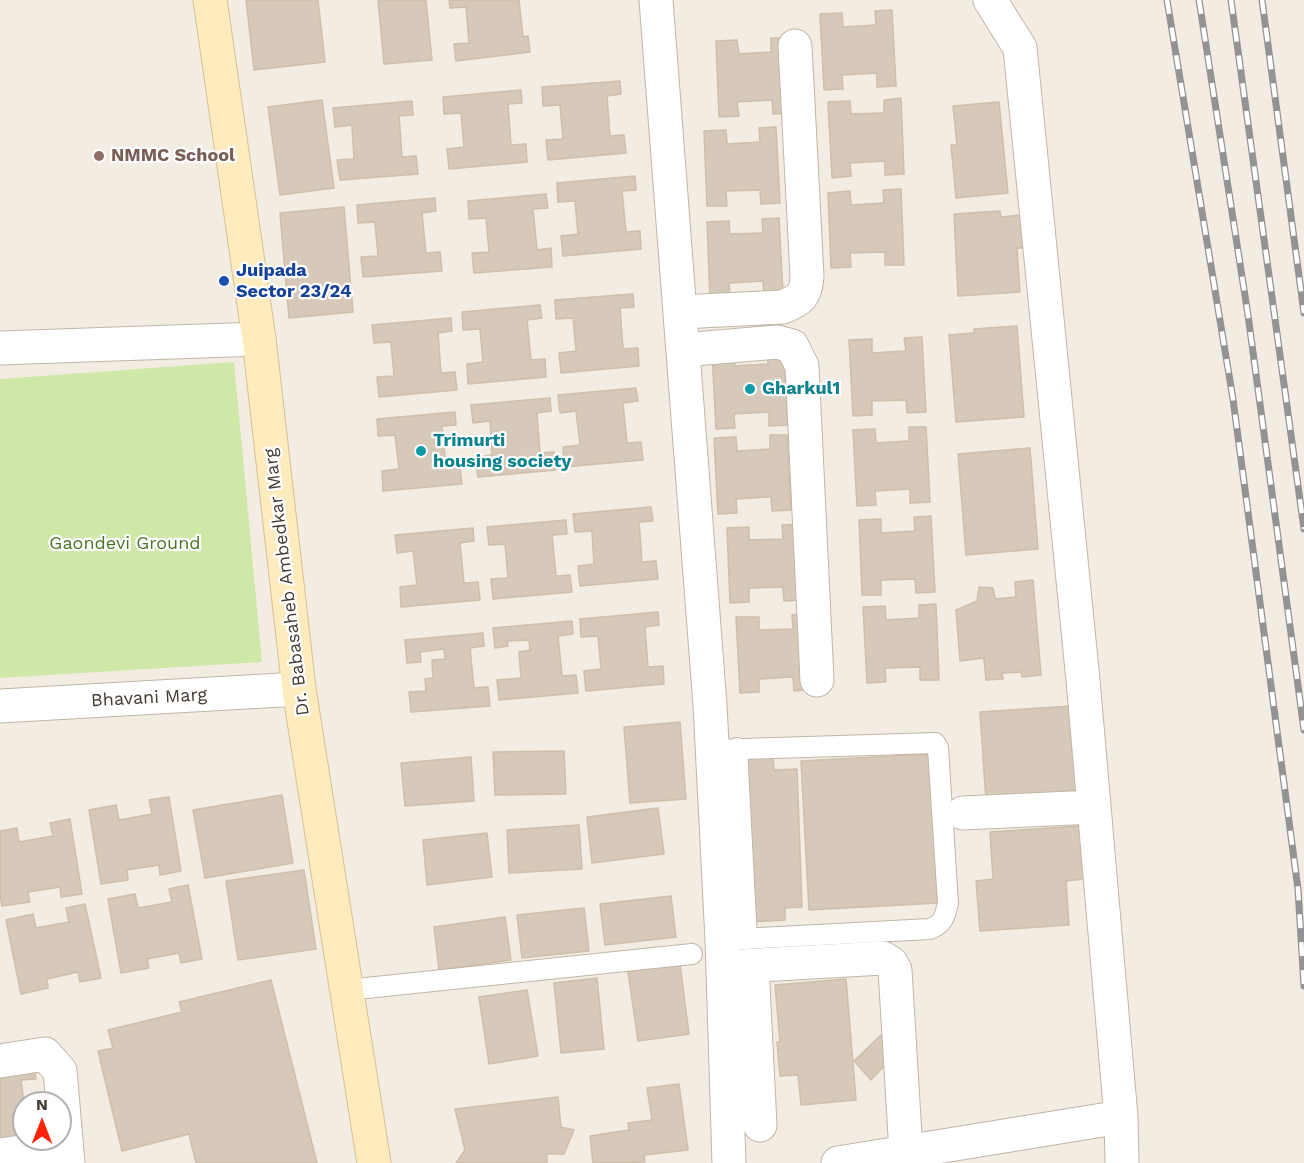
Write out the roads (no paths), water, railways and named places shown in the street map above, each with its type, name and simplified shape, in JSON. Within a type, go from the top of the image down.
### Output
[{"type":"main road","name":"Dr. Babasaheb Ambedkar Marg","points":[[210,0],[259,339],[299,689],[374,1163]]},
{"type":"street","points":[[656,0],[710,705],[724,749],[736,953],[760,1125]]},
{"type":"street","points":[[990,0],[1020,48],[1088,807],[1100,873],[1121,1117],[1122,1163]]},
{"type":"street","points":[[680,312],[783,307],[798,300],[806,290],[795,46]]},
{"type":"street","points":[[0,348],[259,339]]},
{"type":"street","points":[[683,350],[777,342],[792,346],[802,366],[817,680]]},
{"type":"street","name":"Bhavani Marg","points":[[0,706],[299,689]]},
{"type":"street","points":[[963,813],[1088,807]]},
{"type":"street","points":[[736,953],[883,958],[891,963],[895,970],[906,1152]]},
{"type":"street","points":[[729,1163],[736,953]]},
{"type":"street","points":[[0,1061],[45,1054],[60,1071],[67,1155],[0,1155]]},
{"type":"street","points":[[838,1163],[1121,1117]]},
{"type":"lane","points":[[724,749],[935,743],[938,748],[948,903],[943,921],[930,929],[736,953]]},
{"type":"lane","points":[[347,990],[692,954]]},
{"type":"railway","points":[[1167,0],[1233,399],[1298,889],[1304,986]]},
{"type":"railway","points":[[1199,0],[1248,315],[1304,730]]},
{"type":"railway","points":[[1231,0],[1304,529]]},
{"type":"railway","points":[[1262,0],[1304,313]]},
{"type":"place","name":"NMMC School","points":[[99,156]]},
{"type":"place","name":"Juipada Sector 23/24","points":[[224,281]]},
{"type":"place","name":"Gharkul1","points":[[750,389]]},
{"type":"place","name":"Trimurti housing society","points":[[421,451]]},
{"type":"park label","name":"Gaondevi Ground","points":[[125,544]]}]
